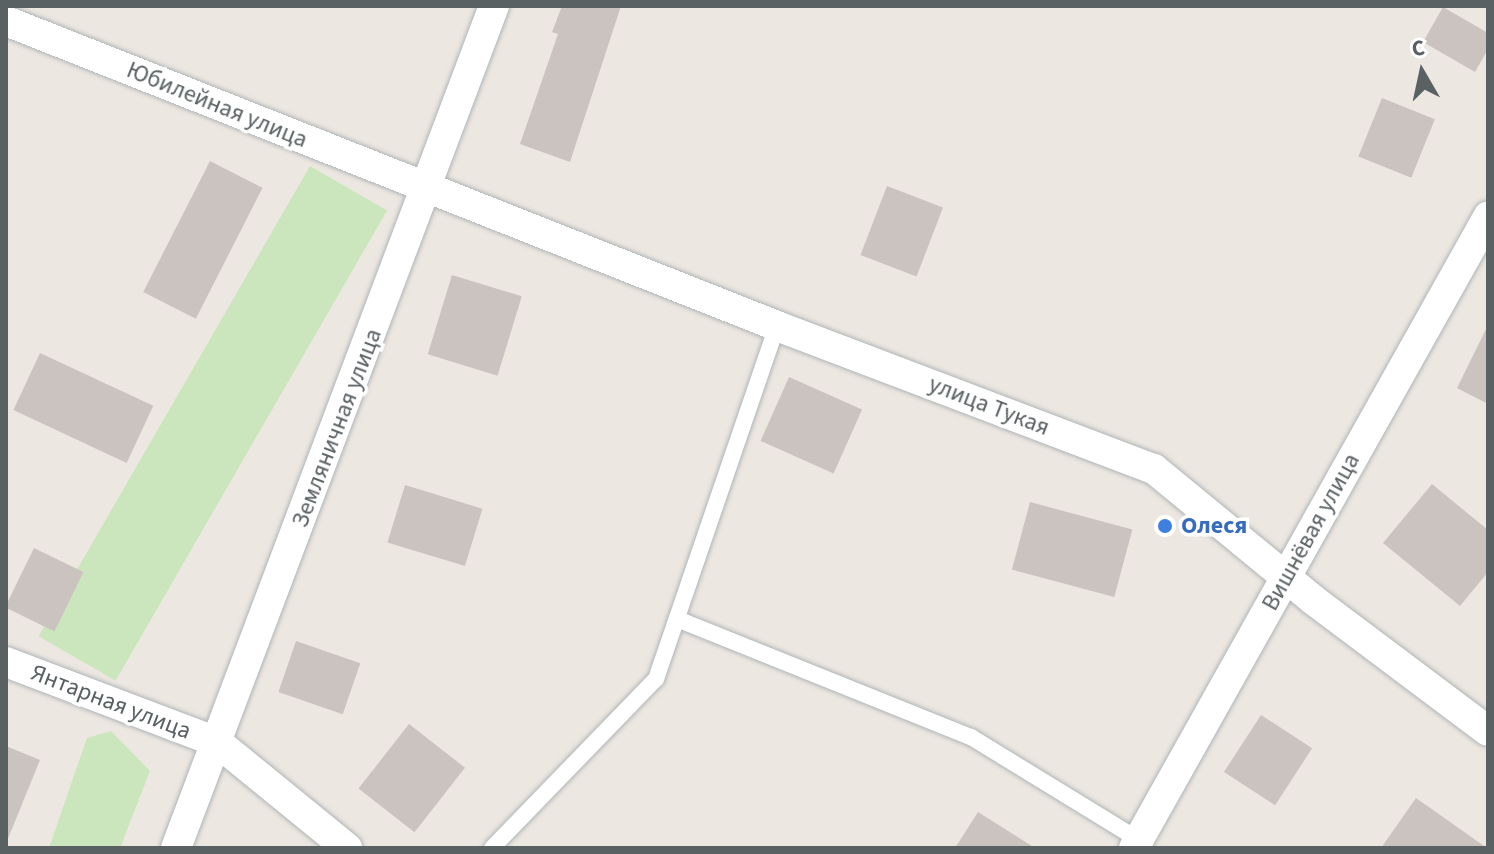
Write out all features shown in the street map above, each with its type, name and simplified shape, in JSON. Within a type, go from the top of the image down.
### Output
[{"type":"street","name":"Земляничная улица","points":[[176,848],[428,189],[494,6]]},
{"type":"street","name":"Юбилейная улица","points":[[6,21],[428,189]]},
{"type":"street","name":"улица Тукая","points":[[428,189],[1154,469],[1286,577],[1488,731]]},
{"type":"street","name":"Вишнёвая улица","points":[[1137,844],[1488,217]]},
{"type":"street","name":"Янтарная улица","points":[[6,662],[217,742],[347,848]]},
{"type":"lane","points":[[492,848],[656,679],[777,326]]},
{"type":"lane","points":[[677,619],[971,737],[1137,844]]},
{"type":"green space","points":[[310,166],[387,210],[116,681],[39,636]]},
{"type":"green space","points":[[111,731],[150,771],[120,848],[49,848],[87,738]]},
{"type":"building","points":[[562,6],[621,6],[570,162],[520,144],[558,34],[552,32]]},
{"type":"building","points":[[1443,7],[1488,33],[1488,49],[1475,72],[1423,42]]},
{"type":"building","points":[[1382,98],[1435,119],[1411,178],[1358,156]]},
{"type":"building","points":[[210,161],[263,188],[196,319],[143,292]]},
{"type":"building","points":[[887,186],[943,208],[916,277],[860,255]]},
{"type":"building","points":[[452,275],[522,296],[498,376],[428,354]]},
{"type":"building","points":[[1488,325],[1488,404],[1457,388]]},
{"type":"building","points":[[40,353],[153,406],[127,463],[13,410]]},
{"type":"building","points":[[789,377],[862,410],[834,473],[761,441]]},
{"type":"building","points":[[1432,484],[1488,530],[1488,572],[1460,606],[1383,543]]},
{"type":"building","points":[[405,485],[482,509],[465,566],[387,542]]},
{"type":"building","points":[[1030,502],[1132,529],[1114,597],[1012,570]]},
{"type":"building","points":[[34,548],[83,572],[55,631],[6,608]]},
{"type":"building","points":[[296,641],[360,663],[343,714],[278,692]]},
{"type":"building","points":[[1261,715],[1312,748],[1275,805],[1224,772]]},
{"type":"building","points":[[409,724],[465,768],[414,832],[359,789]]},
{"type":"building","points":[[6,746],[40,760],[7,841],[6,840]]},
{"type":"building","points":[[1416,798],[1487,848],[1381,848]]},
{"type":"building","points":[[978,812],[1035,848],[955,848]]},
{"type":"place","name":"Олеся","points":[[1165,526]]}]
